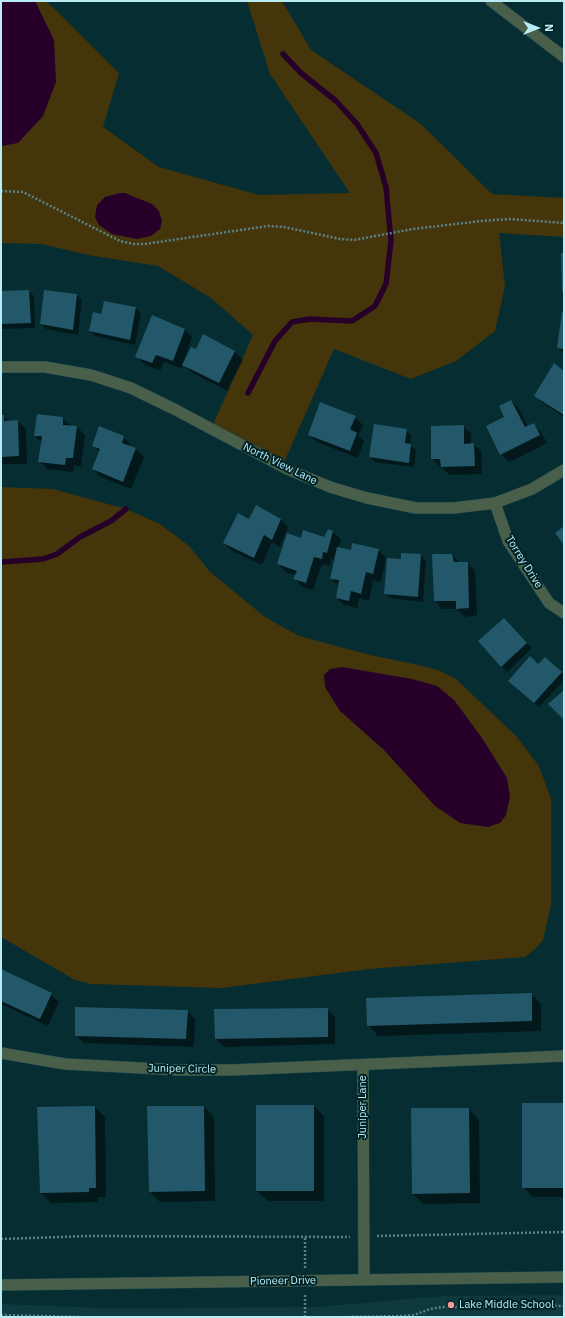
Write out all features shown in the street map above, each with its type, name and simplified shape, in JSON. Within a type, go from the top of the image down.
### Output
[{"type":"street","points":[[491,1],[564,57]]},
{"type":"street","name":"North View Lane","points":[[1,367],[45,367],[92,375],[131,388],[174,409],[287,470],[330,487],[367,498],[416,508],[454,508],[496,503],[532,490],[564,470]]},
{"type":"street","name":"Torrey Drive","points":[[496,503],[508,541],[549,602],[564,613]]},
{"type":"street","name":"Juniper Circle","points":[[1,1053],[65,1064],[178,1070],[231,1070],[363,1064]]},
{"type":"street","name":"Juniper Lane","points":[[364,1279],[363,1064],[564,1056]]},
{"type":"street","name":"Pioneer Drive","points":[[1,1285],[564,1277]]},
{"type":"path","points":[[1,191],[23,192],[120,242],[134,244],[145,244],[268,226],[284,227],[340,239],[354,240],[413,229],[481,221],[509,219],[564,224]]},
{"type":"path","points":[[387,1236],[564,1232]]},
{"type":"path","points":[[1,1239],[89,1236],[346,1237]]},
{"type":"path","points":[[344,1317],[414,1315],[430,1309],[442,1307],[564,1306]]},
{"type":"path","points":[[1,1315],[80,1317]]},
{"type":"shaded area","points":[[1,1],[45,1],[56,10],[119,73],[103,127],[159,167],[259,195],[350,193],[270,74],[247,1],[282,1],[311,50],[421,124],[492,194],[564,198],[564,237],[499,233],[505,286],[495,331],[456,361],[411,379],[334,349],[282,467],[211,429],[253,335],[211,298],[158,266],[88,255],[41,244],[1,243]]},
{"type":"shaded area","points":[[1,1],[35,1],[54,40],[56,82],[43,116],[18,143],[1,146]]},
{"type":"shaded area","points":[[125,193],[152,204],[159,211],[162,221],[160,229],[151,236],[137,239],[112,234],[99,225],[95,217],[97,205],[105,197]]},
{"type":"shaded area","points":[[1,487],[53,489],[126,509],[160,524],[189,546],[210,572],[265,617],[299,636],[370,655],[438,670],[456,679],[516,736],[539,766],[551,799],[551,904],[543,940],[525,957],[369,969],[222,988],[91,984],[75,980],[1,937]]},
{"type":"shaded area","points":[[342,667],[412,679],[437,686],[454,700],[482,738],[507,778],[510,797],[506,815],[500,823],[488,827],[460,823],[435,806],[383,749],[340,711],[325,687],[324,675],[330,669]]},
{"type":"shaded area","name":"Lake Middle School","points":[[564,1295],[564,1317],[1,1317],[1,1304],[104,1308],[316,1307],[443,1296]]},
{"type":"building","points":[[561,253],[564,253],[564,292],[562,292]]},
{"type":"building","points":[[29,290],[31,323],[1,324],[1,291]]},
{"type":"building","points":[[44,290],[77,294],[73,330],[40,324]]},
{"type":"building","points":[[104,301],[136,307],[130,340],[89,331],[93,312],[101,314]]},
{"type":"building","points":[[562,312],[564,312],[564,349],[557,348]]},
{"type":"building","points":[[152,315],[185,329],[173,361],[156,355],[152,363],[135,357]]},
{"type":"building","points":[[203,334],[235,351],[219,383],[182,365],[191,347],[196,349]]},
{"type":"building","points":[[554,363],[564,371],[564,415],[534,396]]},
{"type":"building","points":[[511,400],[525,427],[534,423],[540,435],[500,455],[486,426],[504,417],[499,406]]},
{"type":"building","points":[[320,402],[356,416],[350,429],[357,433],[350,451],[308,435]]},
{"type":"building","points":[[37,414],[63,417],[63,425],[77,426],[73,458],[66,458],[65,465],[38,462],[42,436],[34,436]]},
{"type":"building","points":[[1,415],[4,415],[4,421],[18,420],[19,456],[1,457]]},
{"type":"building","points":[[374,424],[407,429],[405,443],[411,444],[409,463],[369,457]]},
{"type":"building","points":[[464,425],[464,444],[474,443],[475,466],[441,467],[440,459],[431,459],[431,426]]},
{"type":"building","points":[[99,426],[124,436],[122,443],[136,448],[123,482],[92,469],[100,449],[92,446]]},
{"type":"building","points":[[256,505],[281,519],[272,540],[264,535],[254,558],[223,543],[238,513],[249,519]]},
{"type":"building","points":[[564,526],[564,545],[555,533]]},
{"type":"building","points":[[328,529],[333,531],[327,553],[323,552],[322,559],[314,557],[306,583],[293,579],[297,571],[277,564],[287,533],[301,538],[303,530],[324,537]]},
{"type":"building","points":[[352,543],[379,549],[373,574],[366,572],[361,594],[351,591],[349,601],[336,598],[339,580],[330,579],[337,547],[351,550]]},
{"type":"building","points":[[401,553],[421,554],[418,597],[384,594],[387,558],[401,559]]},
{"type":"building","points":[[432,554],[452,554],[454,562],[468,562],[469,608],[456,609],[456,601],[434,601]]},
{"type":"building","points":[[504,618],[527,643],[501,667],[478,641]]},
{"type":"building","points":[[530,656],[538,664],[545,657],[562,672],[534,703],[508,681]]},
{"type":"building","points":[[564,690],[564,720],[548,704]]},
{"type":"building","points":[[1,969],[52,993],[40,1019],[1,1001]]},
{"type":"building","points":[[532,993],[532,1021],[367,1026],[366,998]]},
{"type":"building","points":[[75,1007],[188,1010],[186,1039],[75,1036]]},
{"type":"building","points":[[328,1008],[328,1037],[215,1039],[214,1009]]},
{"type":"building","points":[[522,1103],[564,1103],[564,1188],[522,1188]]},
{"type":"building","points":[[256,1105],[314,1105],[314,1191],[256,1191]]},
{"type":"building","points":[[95,1106],[96,1188],[89,1188],[89,1192],[40,1193],[37,1107]]},
{"type":"building","points":[[147,1106],[204,1106],[205,1191],[149,1192]]},
{"type":"building","points":[[411,1108],[469,1108],[470,1193],[412,1194]]},
{"type":"waterway","points":[[248,393],[275,341],[292,322],[310,319],[352,321],[375,306],[386,284],[391,241],[386,187],[376,153],[357,124],[336,101],[301,73],[283,54]]},
{"type":"waterway","points":[[1,562],[43,559],[57,554],[80,537],[111,521],[126,509]]},
{"type":"place","name":"Lake Middle School","points":[[451,1305]]}]
